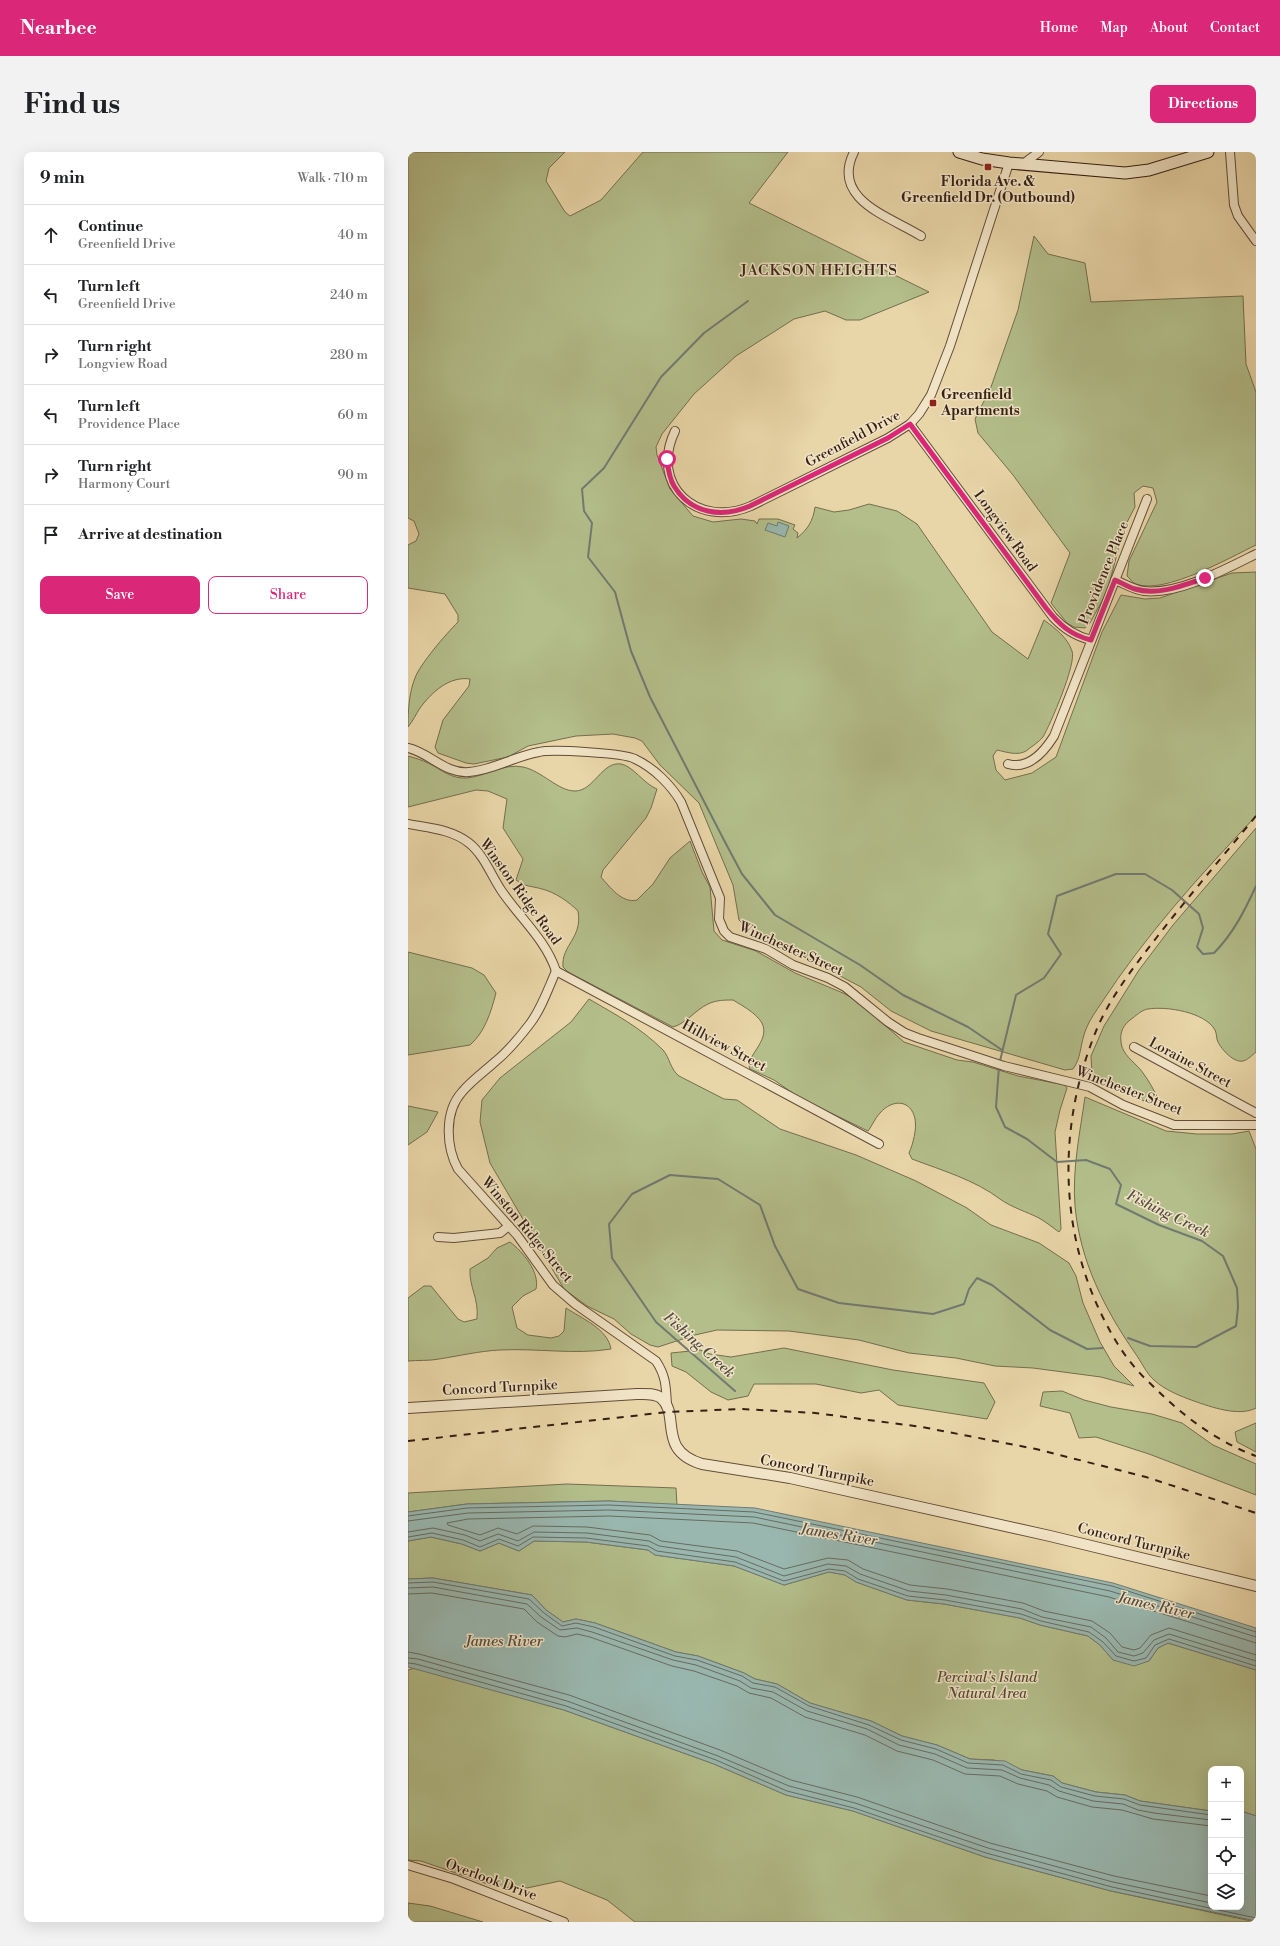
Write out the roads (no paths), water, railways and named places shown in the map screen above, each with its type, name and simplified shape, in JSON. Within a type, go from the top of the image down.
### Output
[{"type":"main road","points":[[959,152],[982,159],[1009,163],[1125,174],[1149,170],[1208,152]]},
{"type":"street","points":[[854,152],[850,164],[850,176],[857,196],[870,207],[921,236]]},
{"type":"street","points":[[1023,164],[1039,152]]},
{"type":"street","points":[[1230,152],[1234,205],[1238,216],[1256,240]]},
{"type":"street","name":"Greenfield Drive","points":[[675,431],[669,444],[667,459],[674,485],[684,499],[695,506],[722,514],[730,513],[750,506],[888,438],[910,424],[919,414],[937,382],[1009,163]]},
{"type":"street","name":"Longview Road","points":[[910,424],[1053,617],[1066,630],[1075,635],[1091,640]]},
{"type":"street","name":"Providence Place","points":[[1008,764],[1020,766],[1029,762],[1043,751],[1050,742],[1062,718],[1147,499]]},
{"type":"street","points":[[1115,580],[1144,591],[1162,590],[1205,578],[1256,554]]},
{"type":"street","name":"Winchester Street","points":[[408,748],[447,769],[468,772],[486,769],[539,752],[556,751],[634,758],[651,769],[673,789],[681,802],[720,898],[721,925],[730,937],[766,949],[793,964],[828,978],[845,987],[888,1022],[906,1033],[1000,1064],[1090,1087],[1123,1105],[1174,1125],[1256,1125]]},
{"type":"street","name":"Winston Ridge Road","points":[[408,824],[437,828],[469,843],[482,858],[502,891],[536,936],[552,960],[556,971]]},
{"type":"street","name":"Hillview Street","points":[[556,971],[880,1144]]},
{"type":"street","name":"Winston Ridge Street","points":[[556,971],[540,1008],[530,1024],[496,1061],[461,1092],[454,1104],[450,1118],[449,1139],[453,1161],[458,1169],[509,1226],[553,1285],[575,1304],[656,1361],[663,1371],[666,1382],[667,1405]]},
{"type":"street","name":"Loraine Street","points":[[1134,1047],[1256,1113]]},
{"type":"street","points":[[438,1236],[454,1238],[500,1233],[509,1226]]},
{"type":"street","name":"Concord Turnpike","points":[[408,1408],[637,1394],[657,1396],[667,1405],[671,1430],[679,1451],[691,1461],[790,1478],[1050,1536],[1256,1586]]},
{"type":"street","name":"Overlook Drive","points":[[408,1865],[454,1879],[564,1922]]},
{"type":"water","points":[[778,522],[789,526],[785,537],[765,530],[768,523],[777,526]]},
{"type":"water","name":"James River","points":[[609,1501],[755,1508],[1113,1583],[1256,1628],[1256,1670],[1168,1643],[1158,1648],[1149,1661],[1134,1666],[1113,1660],[1100,1645],[1088,1636],[1040,1625],[1020,1618],[944,1604],[907,1600],[856,1582],[845,1575],[829,1572],[784,1585],[734,1566],[655,1555],[648,1550],[586,1542],[534,1541],[519,1551],[499,1543],[480,1551],[462,1544],[431,1537],[408,1541],[408,1512],[467,1504]]},
{"type":"water","name":"James River","points":[[433,1578],[532,1595],[546,1610],[563,1622],[576,1619],[595,1623],[676,1652],[698,1656],[744,1673],[755,1679],[777,1684],[810,1703],[871,1721],[902,1736],[937,1745],[970,1759],[1005,1761],[1022,1770],[1053,1776],[1062,1783],[1096,1792],[1125,1795],[1140,1801],[1208,1811],[1208,1910],[1244,1910],[1244,1812],[1256,1816],[1256,1921],[1111,1891],[985,1857],[853,1811],[786,1795],[714,1764],[564,1710],[408,1667],[408,1579]]},
{"type":"waterway","points":[[748,301],[704,333],[661,377],[604,468],[582,489],[584,511],[592,523],[588,557],[615,592],[631,651],[650,697],[725,842],[742,874],[775,915],[860,965],[903,995],[968,1027],[1002,1050]]},
{"type":"waterway","name":"Fishing Creek","points":[[1000,1061],[1016,995],[1044,978],[1061,954],[1048,934],[1057,896],[1116,874],[1145,874],[1172,890],[1199,914],[1203,928],[1197,947],[1203,954],[1214,953],[1221,946],[1243,913],[1256,886]]},
{"type":"waterway","name":"Fishing Creek","points":[[999,1066],[996,1107],[1005,1127],[1027,1139],[1057,1162],[1086,1160],[1110,1169],[1121,1185],[1116,1204],[1159,1225],[1202,1241],[1223,1256],[1237,1288],[1238,1307],[1236,1326],[1196,1347],[1150,1346],[1128,1338]]},
{"type":"waterway","name":"Fishing Creek","points":[[735,1391],[656,1322],[612,1258],[609,1224],[632,1194],[670,1175],[718,1179],[760,1205],[775,1246],[798,1289],[839,1303],[933,1314],[964,1304],[969,1289],[977,1278],[992,1285],[1050,1330],[1087,1349],[1103,1348]]},
{"type":"railway","points":[[1256,816],[1149,947],[1105,1012],[1086,1058],[1077,1094],[1071,1129],[1068,1166],[1070,1202],[1075,1237],[1085,1273],[1098,1307],[1120,1348],[1142,1376],[1181,1412],[1217,1437],[1256,1456]]},
{"type":"railway","points":[[408,1441],[668,1412],[741,1409],[815,1413],[922,1427],[1036,1449],[1146,1477],[1256,1513]]},
{"type":"place","name":"Florida Ave. & Greenfield Dr. (Outbound)","points":[[988,167]]},
{"type":"place","name":"Greenfield Apartments","points":[[933,403]]},
{"type":"district","name":"JACKSON HEIGHTS","points":[[819,270]]},
{"type":"park label","name":"Percival's Island Natural Area","points":[[987,1686]]}]
